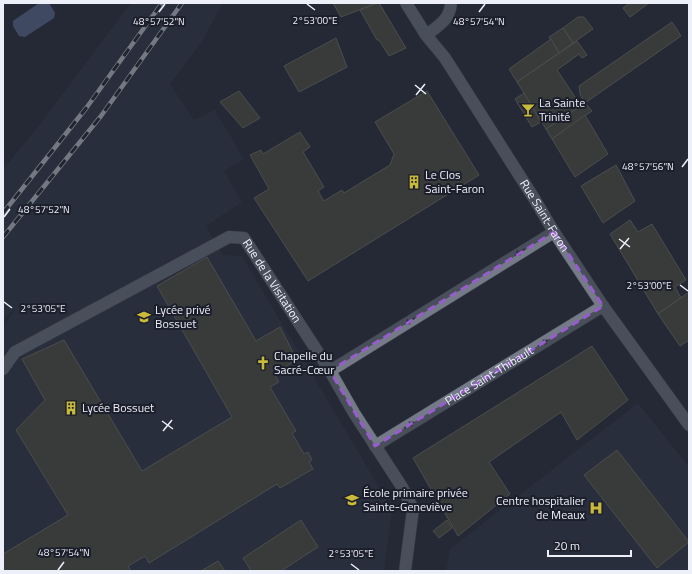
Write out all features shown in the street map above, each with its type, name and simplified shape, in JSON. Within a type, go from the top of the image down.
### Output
[{"type":"street","name":"Rue Saint-Faron","points":[[406,3],[426,35],[450,64],[554,232],[603,306],[689,425]]},
{"type":"street","points":[[426,35],[441,25],[448,17],[451,3]]},
{"type":"street","points":[[330,371],[554,232]]},
{"type":"street","name":"Rue de la Visitation","points":[[3,369],[15,352],[229,236],[244,238],[330,371],[375,446],[402,487],[413,509],[405,571]]},
{"type":"street","name":"Place Saint-Thibault","points":[[375,446],[603,306]]},
{"type":"highlighted area","points":[[554,232],[603,306],[375,446],[330,371]]},
{"type":"shaded area","name":"Lycée privé Bossuet","points":[[131,3],[223,3],[201,43],[170,84],[194,120],[215,110],[244,159],[224,171],[242,202],[206,226],[223,255],[242,256],[392,509],[384,571],[3,571],[3,328],[15,309],[3,319],[3,169],[38,127]]},
{"type":"shaded area","name":"Centre hospitalier de Meaux","points":[[638,403],[689,467],[689,571],[446,571],[450,549]]},
{"type":"water","points":[[39,3],[49,3],[55,13],[54,18],[25,37],[19,36],[13,26],[13,21]]},
{"type":"building","points":[[333,3],[377,3],[341,17]]},
{"type":"building","points":[[379,3],[406,48],[389,56],[379,40],[377,40],[360,10]]},
{"type":"building","points":[[630,3],[649,3],[630,17],[623,8]]},
{"type":"building","points":[[578,17],[584,17],[593,29],[573,43],[563,28]]},
{"type":"building","points":[[672,22],[681,36],[585,103],[580,94],[579,86]]},
{"type":"building","points":[[563,28],[573,43],[559,53],[549,37]]},
{"type":"building","points":[[336,38],[347,67],[299,92],[284,66]]},
{"type":"building","points":[[551,39],[559,53],[517,82],[509,69]]},
{"type":"building","points":[[577,41],[587,55],[582,58],[579,54],[557,70],[581,106],[546,129],[517,82]]},
{"type":"building","points":[[239,91],[260,118],[243,128],[220,102]]},
{"type":"building","name":"Le Clos Saint-Faron","points":[[427,91],[479,175],[308,281],[254,198],[269,189],[250,155],[261,150],[263,154],[300,132],[310,147],[303,152],[324,187],[318,191],[324,201],[342,190],[344,193],[390,165],[394,154],[375,122]]},
{"type":"building","name":"La Sainte Trinité","points":[[524,93],[541,122],[532,127],[515,99]]},
{"type":"building","points":[[585,103],[592,111],[552,139],[546,129]]},
{"type":"building","points":[[585,115],[608,154],[575,177],[552,139]]},
{"type":"building","points":[[616,165],[635,201],[603,223],[581,186]]},
{"type":"building","points":[[630,220],[638,232],[652,224],[686,280],[675,287],[681,298],[658,314],[610,234]]},
{"type":"building","name":"Lycée Bossuet","points":[[207,257],[256,341],[280,327],[297,360],[274,373],[279,382],[270,387],[296,431],[292,433],[304,454],[308,452],[312,460],[309,462],[313,469],[280,488],[277,484],[149,563],[145,556],[128,566],[131,571],[3,571],[3,554],[68,515],[16,430],[45,400],[22,359],[64,340],[142,471],[232,417],[157,286]]},
{"type":"building","points":[[689,292],[689,340],[680,346],[658,314]]},
{"type":"building","points":[[592,346],[628,400],[577,440],[561,412],[489,462],[510,494],[458,536],[413,458]]},
{"type":"building","points":[[617,450],[689,542],[657,568],[584,475]]},
{"type":"building","points":[[301,520],[318,547],[281,571],[251,571],[243,558]]},
{"type":"building","points":[[447,520],[452,528],[439,538],[433,531]]},
{"type":"building","points":[[218,561],[225,571],[201,571]]},
{"type":"railway","points":[[3,213],[87,107],[162,3]]},
{"type":"railway","points":[[3,237],[101,116],[182,3]]},
{"type":"place","name":"La Sainte Trinité","points":[[528,110]]},
{"type":"place","name":"Le Clos Saint-Faron","points":[[414,182]]},
{"type":"place","name":"Lycée privé Bossuet","points":[[144,317]]},
{"type":"place","name":"Chapelle du Sacré-Cœur","points":[[263,363]]},
{"type":"place","name":"Lycée Bossuet","points":[[71,408]]},
{"type":"place","name":"École primaire privée Sainte-Geneviève","points":[[352,500]]},
{"type":"place","name":"Centre hospitalier de Meaux","points":[[596,508]]}]
